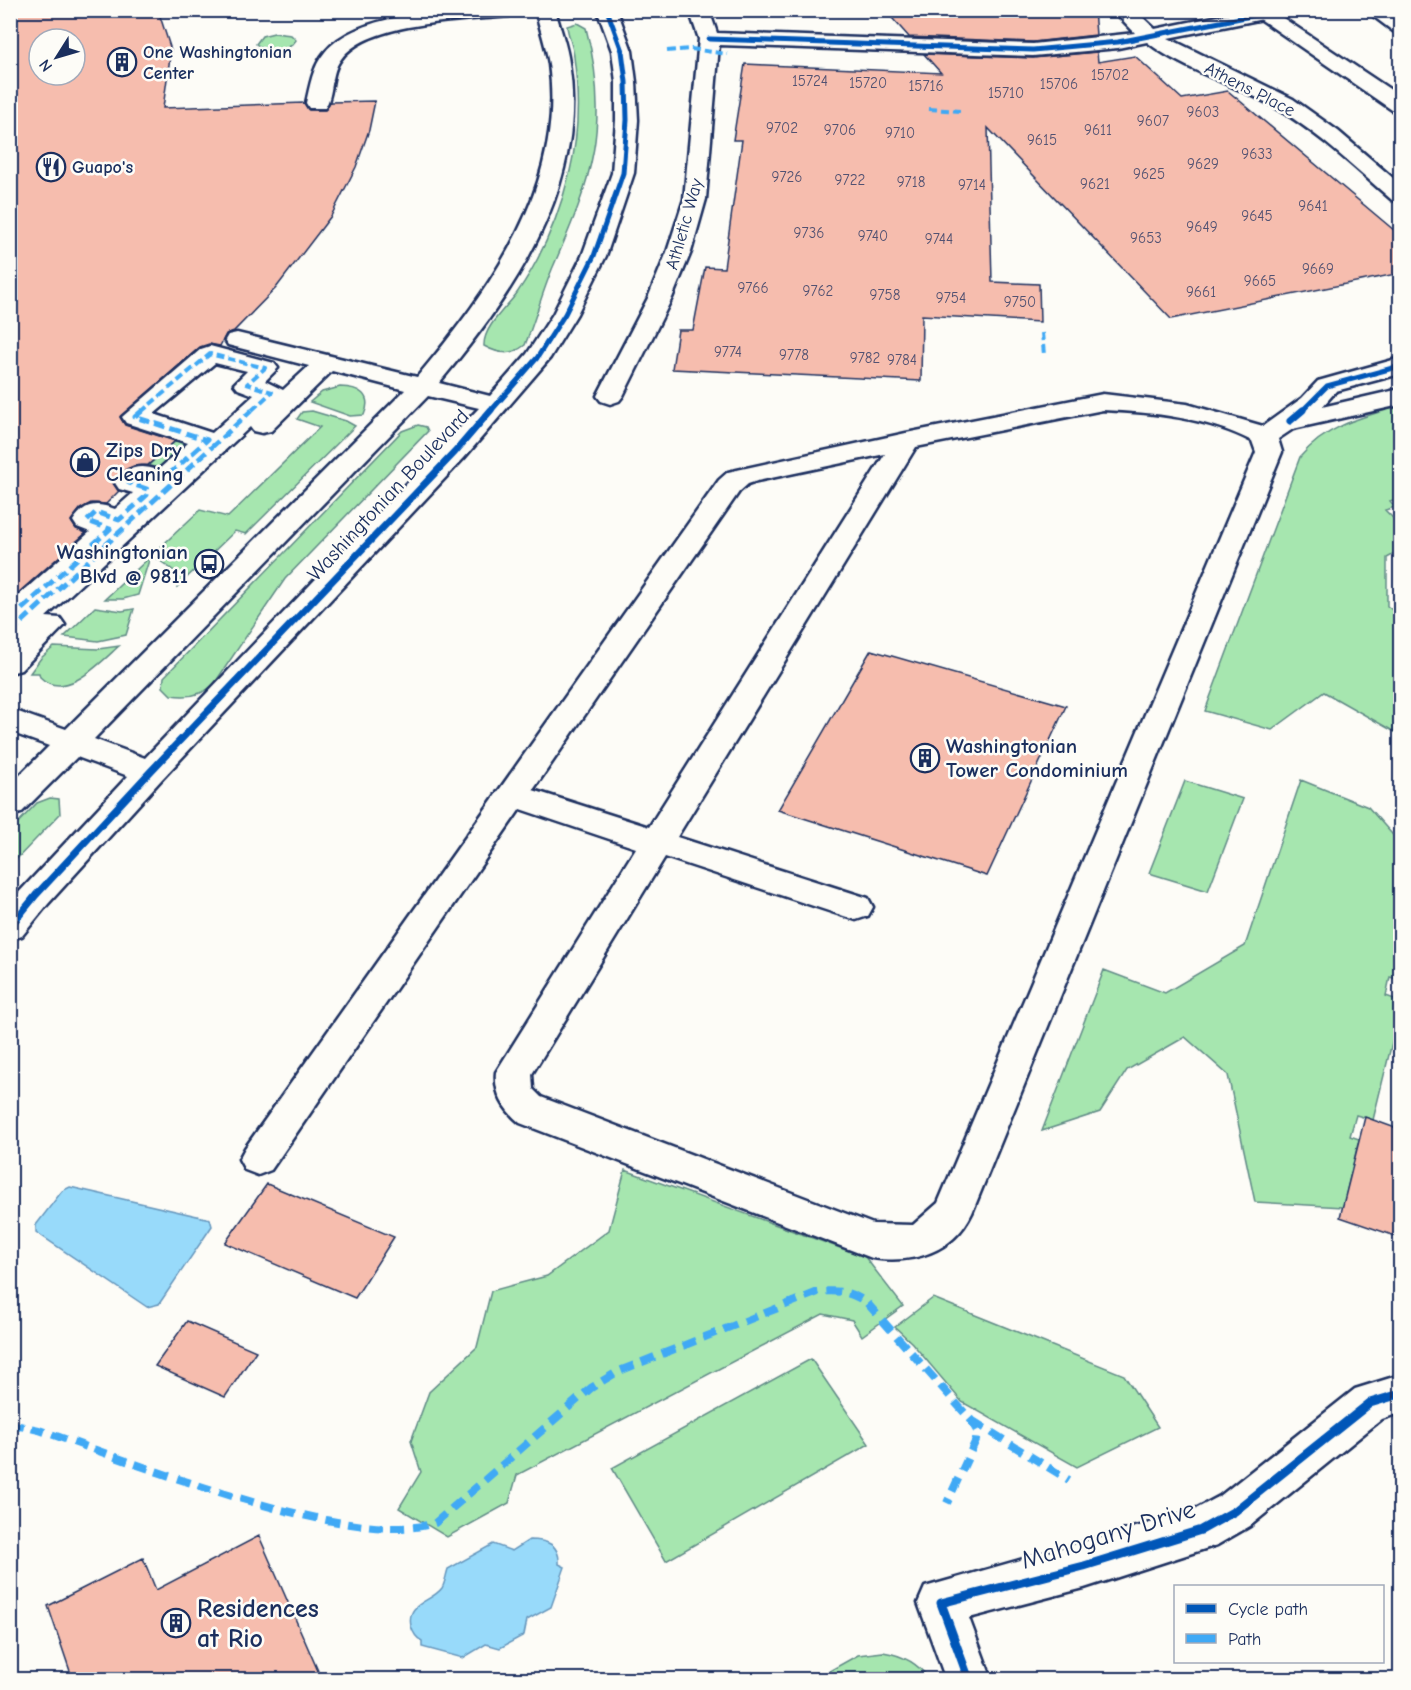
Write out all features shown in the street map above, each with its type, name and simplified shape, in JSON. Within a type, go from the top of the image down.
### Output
[{"type":"street","points":[[316,103],[326,68],[333,54],[346,42],[365,32],[393,25],[509,10]]},
{"type":"street","points":[[10,805],[424,385],[466,337],[498,293],[535,228],[562,128],[564,97],[559,57],[545,10]]},
{"type":"street","name":"Washingtonian Boulevard","points":[[10,927],[36,895],[497,405],[537,358],[565,314],[594,256],[623,172],[627,120],[626,82],[622,51],[607,10]]},
{"type":"street","points":[[699,10],[709,39],[1033,50],[1075,48],[1151,35],[1259,12],[1401,105]]},
{"type":"street","name":"Athens Place","points":[[1124,10],[1151,35],[1177,53],[1284,103],[1343,146],[1401,195]]},
{"type":"street","points":[[1375,10],[1400,27]]},
{"type":"street","name":"Athletic Way","points":[[610,396],[660,298],[679,252],[695,199],[709,39]]},
{"type":"street","points":[[228,338],[497,405]]},
{"type":"street","points":[[10,620],[111,529],[87,521],[96,512],[119,520],[147,495],[147,489],[129,483],[140,473],[158,479],[166,477],[207,440],[135,417],[210,354],[265,368],[247,384],[273,392],[10,633]]},
{"type":"street","points":[[10,663],[327,362]]},
{"type":"street","points":[[906,441],[514,1072],[513,1083],[519,1100],[533,1112],[872,1241],[896,1245],[920,1242],[940,1229],[957,1202],[1265,463],[1277,429],[1311,404],[1326,386],[1401,366]]},
{"type":"street","points":[[258,1159],[733,482],[752,474],[1103,402],[1153,406],[1242,426],[1277,429],[1401,397]]},
{"type":"street","points":[[10,720],[150,772]]},
{"type":"street","points":[[512,795],[856,907]]},
{"type":"street","name":"Mahogany Drive","points":[[969,1680],[941,1603],[1094,1563],[1201,1530],[1235,1511],[1370,1403],[1401,1394]]},
{"type":"green space","points":[[577,23],[586,28],[597,93],[594,150],[587,178],[525,345],[510,352],[495,351],[484,346],[487,332],[517,293],[534,265],[555,218],[570,171],[577,128],[577,100],[576,71],[567,26]]},
{"type":"green space","points":[[274,33],[291,35],[296,40],[288,47],[278,50],[266,49],[256,44],[262,36]]},
{"type":"green space","points":[[340,387],[358,391],[365,397],[367,402],[364,415],[350,416],[310,402],[322,392]]},
{"type":"green space","points":[[1400,406],[1400,498],[1390,501],[1395,507],[1385,510],[1400,525],[1400,551],[1387,558],[1387,606],[1400,616],[1400,735],[1324,692],[1272,730],[1205,711],[1300,457],[1310,446],[1333,430]]},
{"type":"green space","points":[[312,411],[355,426],[246,534],[235,531],[177,587],[174,571],[152,555],[200,510],[228,517],[320,427],[297,419],[302,412]]},
{"type":"green space","points":[[418,425],[426,427],[428,431],[285,579],[214,684],[194,695],[171,695],[163,687],[164,677],[402,431]]},
{"type":"green space","points":[[185,433],[207,440],[166,477],[140,473]]},
{"type":"green space","points":[[150,557],[138,595],[123,599],[105,599]]},
{"type":"green space","points":[[95,607],[122,611],[134,609],[126,635],[98,641],[64,637]]},
{"type":"green space","points":[[119,646],[93,669],[71,682],[60,685],[50,684],[40,677],[39,673],[30,673],[41,658],[54,647],[98,649]]},
{"type":"green space","points":[[1301,780],[1368,807],[1400,843],[1400,980],[1390,977],[1386,996],[1400,1001],[1400,1010],[1373,1120],[1356,1115],[1350,1136],[1359,1139],[1343,1207],[1255,1202],[1228,1075],[1185,1037],[1127,1070],[1100,1112],[1042,1131],[1104,970],[1165,993],[1245,946]]},
{"type":"green space","points":[[1185,781],[1243,799],[1208,891],[1149,873]]},
{"type":"green space","points":[[50,798],[59,799],[60,814],[11,865],[11,830],[37,803]]},
{"type":"green space","points":[[625,1170],[865,1257],[903,1306],[862,1336],[852,1320],[823,1314],[517,1475],[509,1503],[447,1537],[399,1508],[421,1472],[411,1441],[429,1392],[477,1347],[491,1291],[547,1276],[609,1230]]},
{"type":"green space","points":[[933,1298],[1124,1375],[1158,1427],[1077,1467],[962,1402],[912,1343],[895,1327]]},
{"type":"green space","points":[[811,1359],[869,1444],[666,1561],[612,1468]]},
{"type":"green space","points":[[883,1652],[909,1661],[920,1668],[929,1679],[815,1679],[858,1655]]},
{"type":"water","points":[[70,1187],[210,1219],[212,1226],[159,1304],[147,1307],[36,1232],[36,1225],[62,1191]]},
{"type":"water","points":[[529,1540],[551,1544],[559,1557],[559,1564],[565,1567],[551,1607],[527,1620],[524,1635],[500,1648],[486,1644],[463,1658],[422,1647],[422,1641],[415,1635],[411,1626],[412,1612],[421,1603],[438,1593],[445,1581],[448,1569],[493,1544],[512,1551]]},
{"type":"building","points":[[10,10],[158,10],[171,50],[163,108],[304,103],[309,110],[325,110],[330,102],[375,101],[369,130],[356,167],[331,216],[276,288],[234,331],[226,334],[220,346],[209,344],[200,347],[120,417],[125,425],[175,441],[148,465],[134,466],[123,471],[113,483],[119,491],[106,504],[91,503],[80,509],[71,521],[76,529],[86,533],[10,600]]},
{"type":"building","points":[[885,10],[1094,10],[1096,35],[1033,42],[909,37]]},
{"type":"building","points":[[1097,52],[1098,62],[1135,56],[1182,99],[1228,91],[1401,236],[1401,273],[1171,319],[988,128],[992,282],[1039,284],[1040,322],[922,315],[921,381],[672,369],[678,330],[693,330],[705,267],[724,268],[742,140],[733,140],[745,64],[941,73],[924,54],[1033,58]]},
{"type":"building","name":"Washingtonian Tower Condominium","points":[[871,650],[1066,706],[987,876],[778,810]]},
{"type":"building","points":[[1365,1117],[1401,1130],[1401,1238],[1340,1217]]},
{"type":"building","points":[[267,1184],[394,1237],[355,1298],[225,1243]]},
{"type":"building","points":[[187,1321],[256,1351],[225,1397],[155,1366]]},
{"type":"building","name":"Residences at Rio","points":[[259,1536],[322,1680],[73,1680],[48,1606],[143,1558],[156,1590]]},
{"type":"marked path","points":[[667,51],[691,49],[727,54]]},
{"type":"marked path","points":[[929,109],[960,111]]},
{"type":"marked path","points":[[1042,333],[1044,355]]},
{"type":"marked path","points":[[10,620],[110,529],[87,521],[96,512],[119,520],[147,495],[147,489],[129,483],[140,473],[158,479],[166,477],[207,440],[135,417],[210,354],[265,368],[247,384],[272,392],[10,633]]},
{"type":"marked path","points":[[10,1424],[39,1430],[237,1496],[313,1516],[373,1528],[419,1528],[435,1523],[591,1388],[617,1372],[818,1292],[838,1291],[855,1295],[867,1303],[971,1420],[977,1431],[976,1440],[947,1503]]},
{"type":"marked path","points":[[973,1421],[1069,1480]]},
{"type":"cycle path","points":[[10,927],[36,895],[150,772],[455,452],[537,358],[565,314],[594,256],[623,173],[627,120],[626,82],[622,51],[607,10]]},
{"type":"cycle path","points":[[709,39],[1033,50],[1118,42],[1261,14]]},
{"type":"cycle path","points":[[1290,421],[1311,404],[1327,386],[1400,366]]},
{"type":"cycle path","points":[[969,1680],[941,1603],[1084,1566],[1201,1530],[1235,1511],[1370,1403],[1400,1394]]},
{"type":"place","name":"One Washingtonian Center","points":[[122,62]]},
{"type":"place","name":"Guapo's","points":[[51,167]]},
{"type":"place","name":"Zips Dry Cleaning","points":[[85,462]]},
{"type":"place","name":"Washingtonian Blvd @ 9811","points":[[209,564]]},
{"type":"place","name":"Washingtonian Tower Condominium","points":[[925,758]]},
{"type":"place","name":"Residences at Rio","points":[[176,1623]]}]
